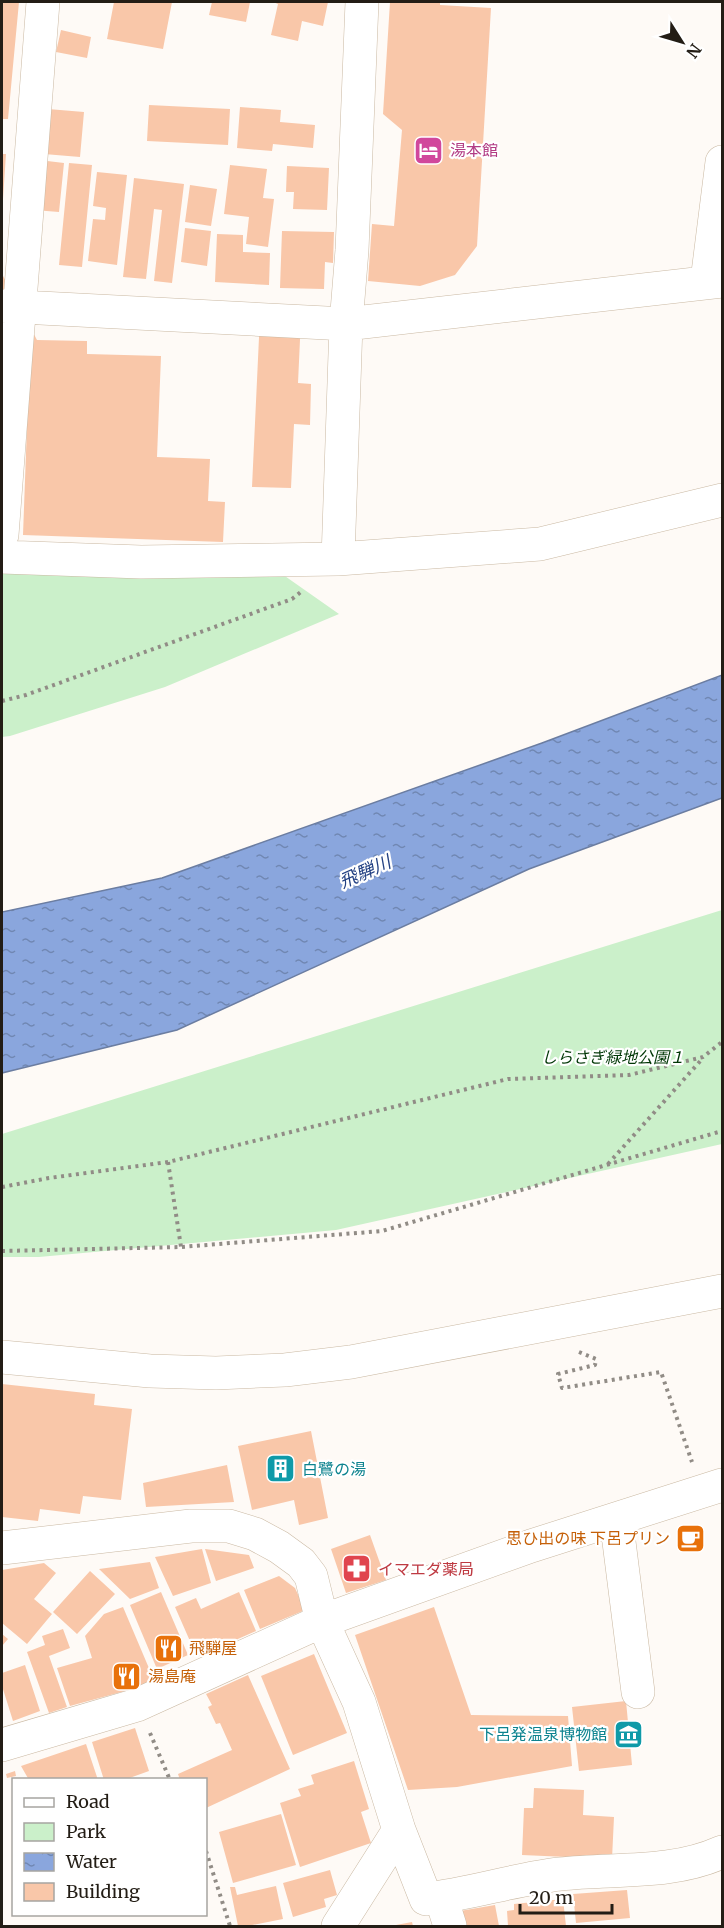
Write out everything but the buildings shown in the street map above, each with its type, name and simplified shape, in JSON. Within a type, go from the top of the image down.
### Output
[{"type":"street","points":[[2,535],[10,307],[43,2]]},
{"type":"street","points":[[338,559],[346,324],[352,250],[362,2]]},
{"type":"street","points":[[10,307],[346,324],[715,281],[723,162]]},
{"type":"street","points":[[2,557],[141,562],[338,559],[540,544],[723,500]]},
{"type":"street","points":[[2,1357],[150,1371],[216,1373],[285,1370],[351,1362],[723,1291]]},
{"type":"street","points":[[2,1745],[137,1705],[322,1621],[531,1546],[712,1488]]},
{"type":"street","points":[[614,1520],[618,1534],[638,1692]]},
{"type":"street","points":[[2,1548],[191,1526],[229,1526],[255,1534],[279,1547],[301,1563],[311,1576],[322,1621],[359,1702],[399,1830],[426,1899],[446,1912],[559,1874],[651,1870],[684,1865],[723,1852]]},
{"type":"street","points":[[338,1926],[399,1830]]},
{"type":"path","points":[[2,701],[26,695],[292,599],[338,559]]},
{"type":"path","points":[[607,1165],[703,1057],[723,1042]]},
{"type":"path","points":[[2,1187],[49,1178],[168,1162],[508,1079],[629,1075],[703,1057]]},
{"type":"path","points":[[2,1251],[181,1247],[382,1231],[723,1131]]},
{"type":"path","points":[[168,1162],[181,1247]]},
{"type":"path","points":[[550,1324],[554,1342],[596,1359],[596,1365],[558,1374],[561,1389],[661,1372],[712,1488]]},
{"type":"path","points":[[137,1705],[170,1778]]},
{"type":"path","points":[[207,1854],[230,1926]]},
{"type":"green space","points":[[2,564],[272,567],[339,614],[165,687],[2,737]]},
{"type":"green space","name":"しらさぎ緑地公園１","points":[[722,910],[722,1144],[336,1230],[39,1257],[2,1257],[2,1134]]},
{"type":"water","name":"飛騨川","points":[[722,675],[722,798],[529,869],[177,1030],[2,1073],[2,912],[162,878],[542,743]]},
{"type":"place","name":"湯本館","points":[[429,150]]},
{"type":"place","name":"白鷺の湯","points":[[281,1469]]},
{"type":"place","name":"思ひ出の味 下呂プリン","points":[[691,1538]]},
{"type":"place","name":"イマエダ薬局","points":[[357,1569]]},
{"type":"place","name":"飛騨屋","points":[[168,1648]]},
{"type":"place","name":"湯島庵","points":[[127,1676]]},
{"type":"place","name":"下呂発温泉博物館","points":[[628,1734]]}]
